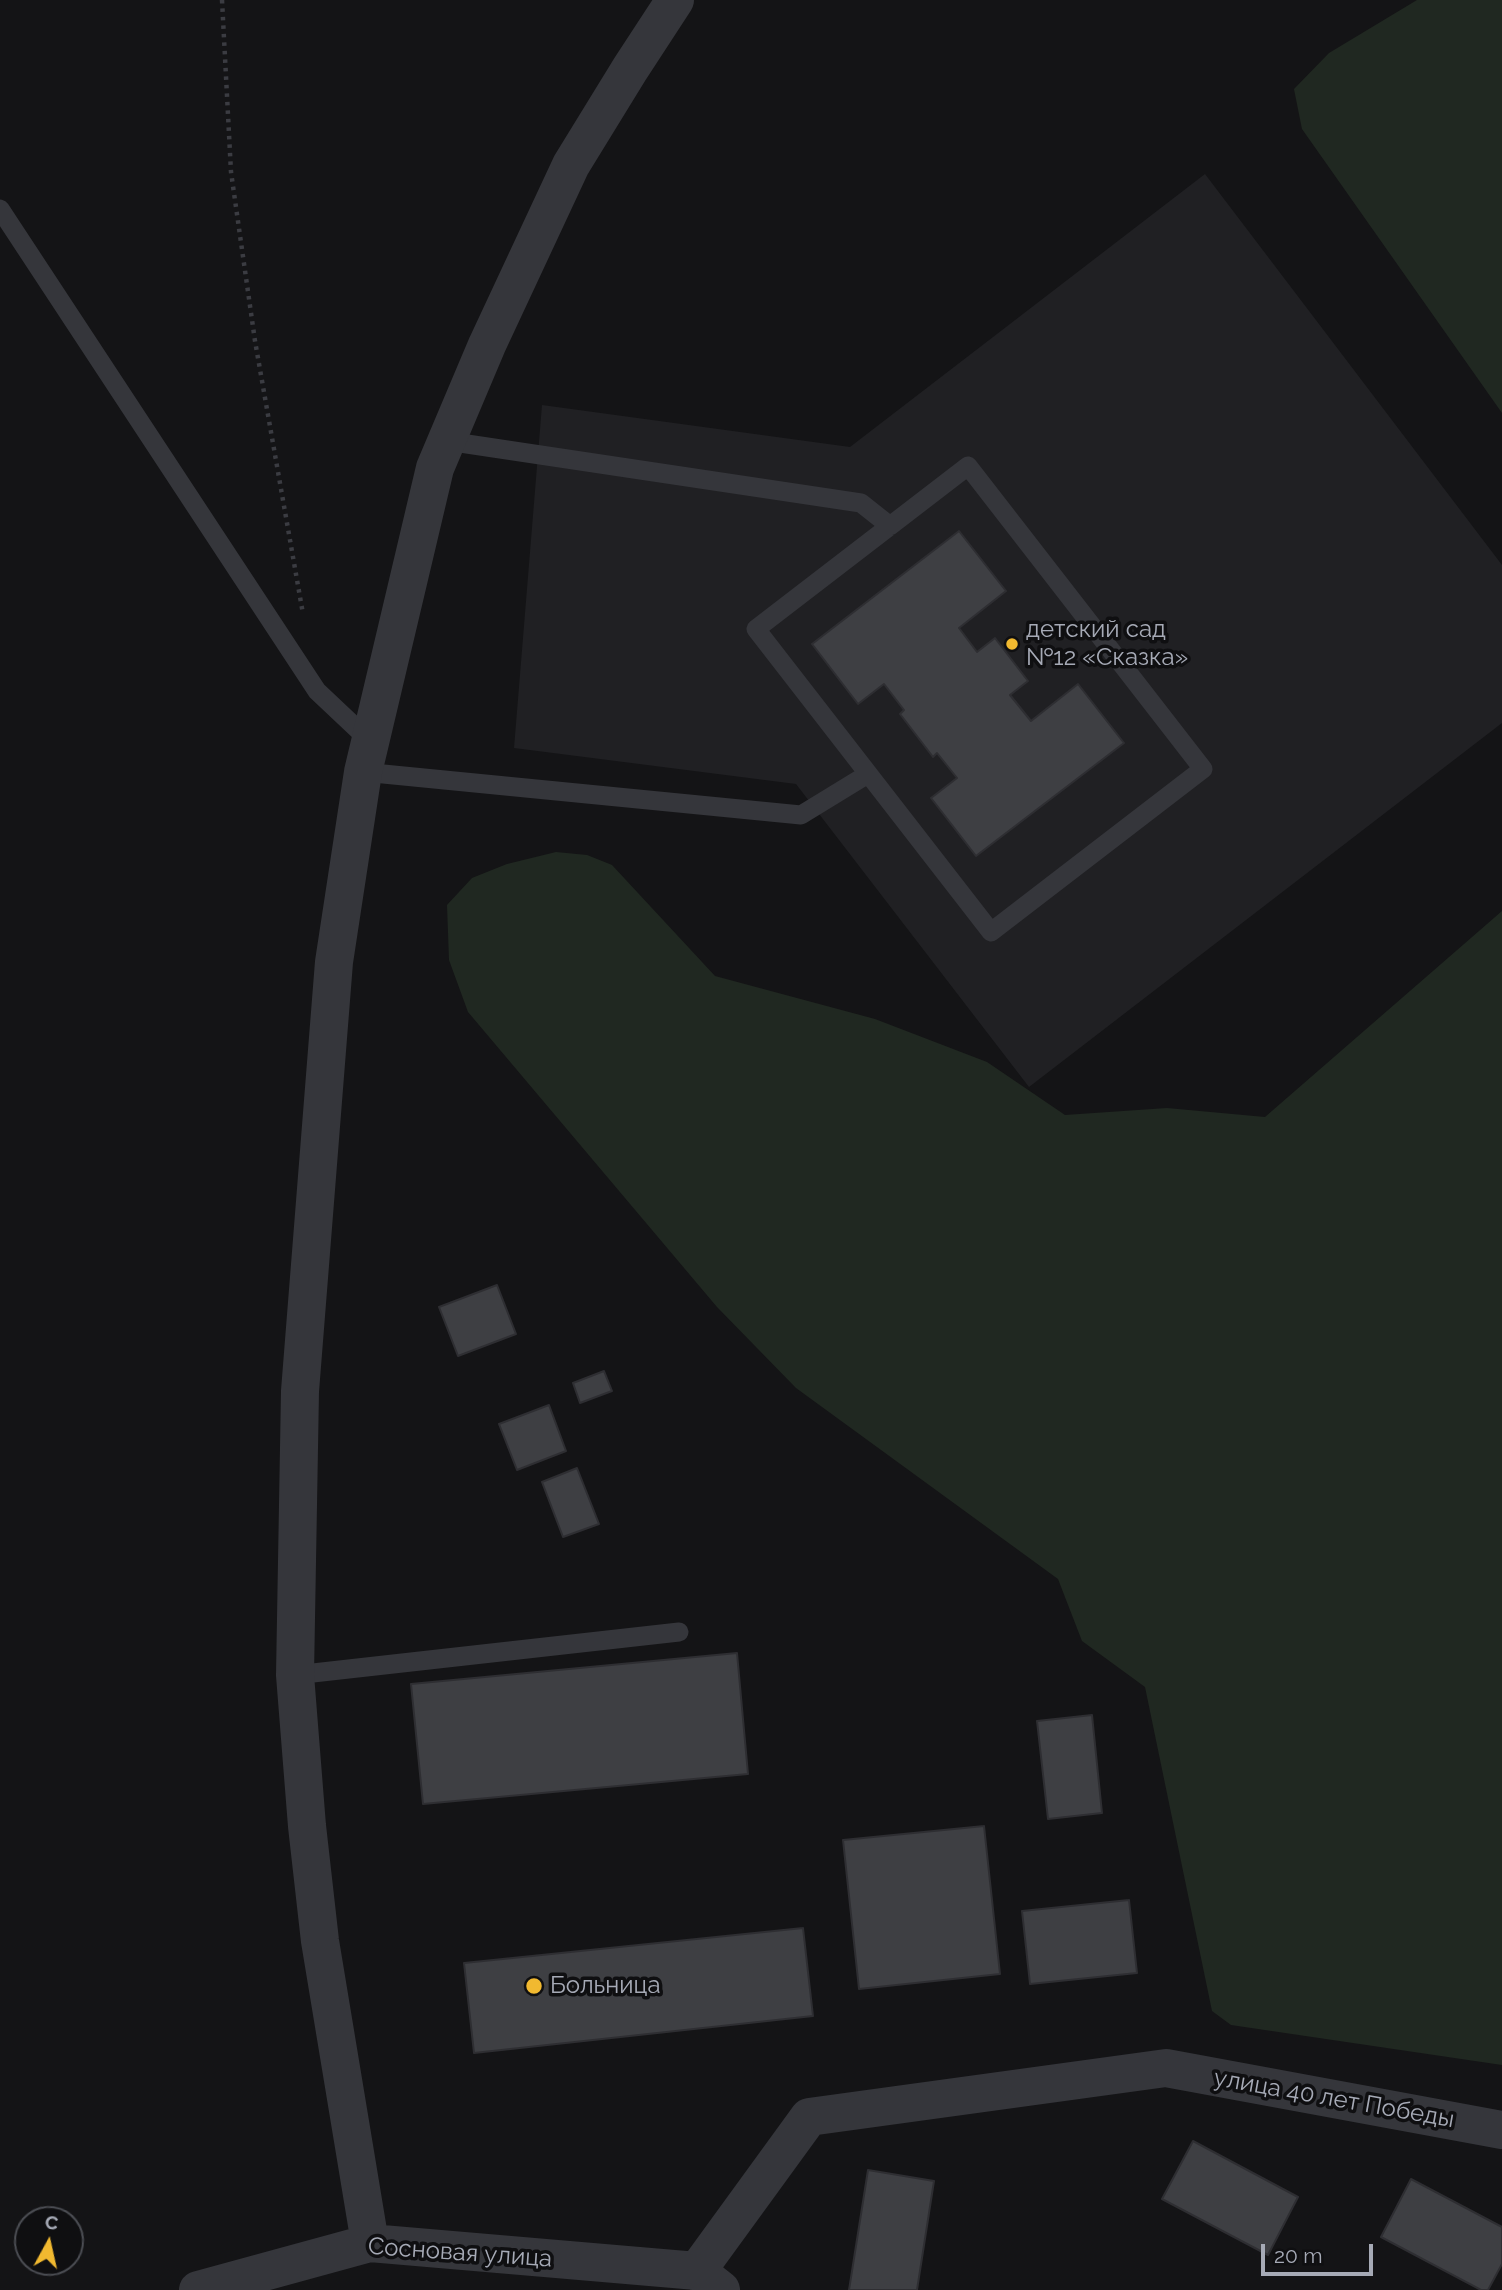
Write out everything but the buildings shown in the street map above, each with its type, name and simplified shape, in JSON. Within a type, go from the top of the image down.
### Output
[{"type":"street","points":[[370,2243],[320,1941],[307,1826],[295,1675],[300,1391],[334,962],[366,757],[435,468],[487,345],[571,165],[676,0]]},
{"type":"street","name":"улица 40 лет Победы","points":[[709,2281],[810,2117],[1166,2068],[1502,2130]]},
{"type":"street","name":"Сосновая улица","points":[[198,2290],[370,2243],[709,2281]]},
{"type":"lane","points":[[0,209],[317,691],[366,757],[801,815],[868,774]]},
{"type":"lane","points":[[447,441],[862,503],[890,526]]},
{"type":"lane","points":[[968,466],[1203,769],[991,932],[756,629],[890,526],[968,466]]},
{"type":"lane","points":[[295,1675],[678,1632]]},
{"type":"path","points":[[222,0],[231,172],[255,341],[305,624]]},
{"type":"shaded area","points":[[1417,0],[1502,0],[1502,413],[1302,129],[1294,89],[1329,53]]},
{"type":"shaded area","name":"детский сад №12 «Сказка»","points":[[1205,174],[1502,565],[1502,723],[1029,1087],[796,784],[514,748],[542,405],[850,447]]},
{"type":"shaded area","points":[[556,852],[587,855],[612,865],[715,976],[875,1019],[987,1062],[1065,1115],[1167,1108],[1265,1117],[1502,911],[1502,2065],[1231,2025],[1212,2011],[1145,1687],[1082,1641],[1058,1579],[796,1388],[717,1307],[468,1012],[449,960],[447,905],[472,878],[507,864]]},
{"type":"place","name":"детский сад №12 «Сказка»","points":[[1012,644]]},
{"type":"place","name":"Больница","points":[[534,1986]]}]
